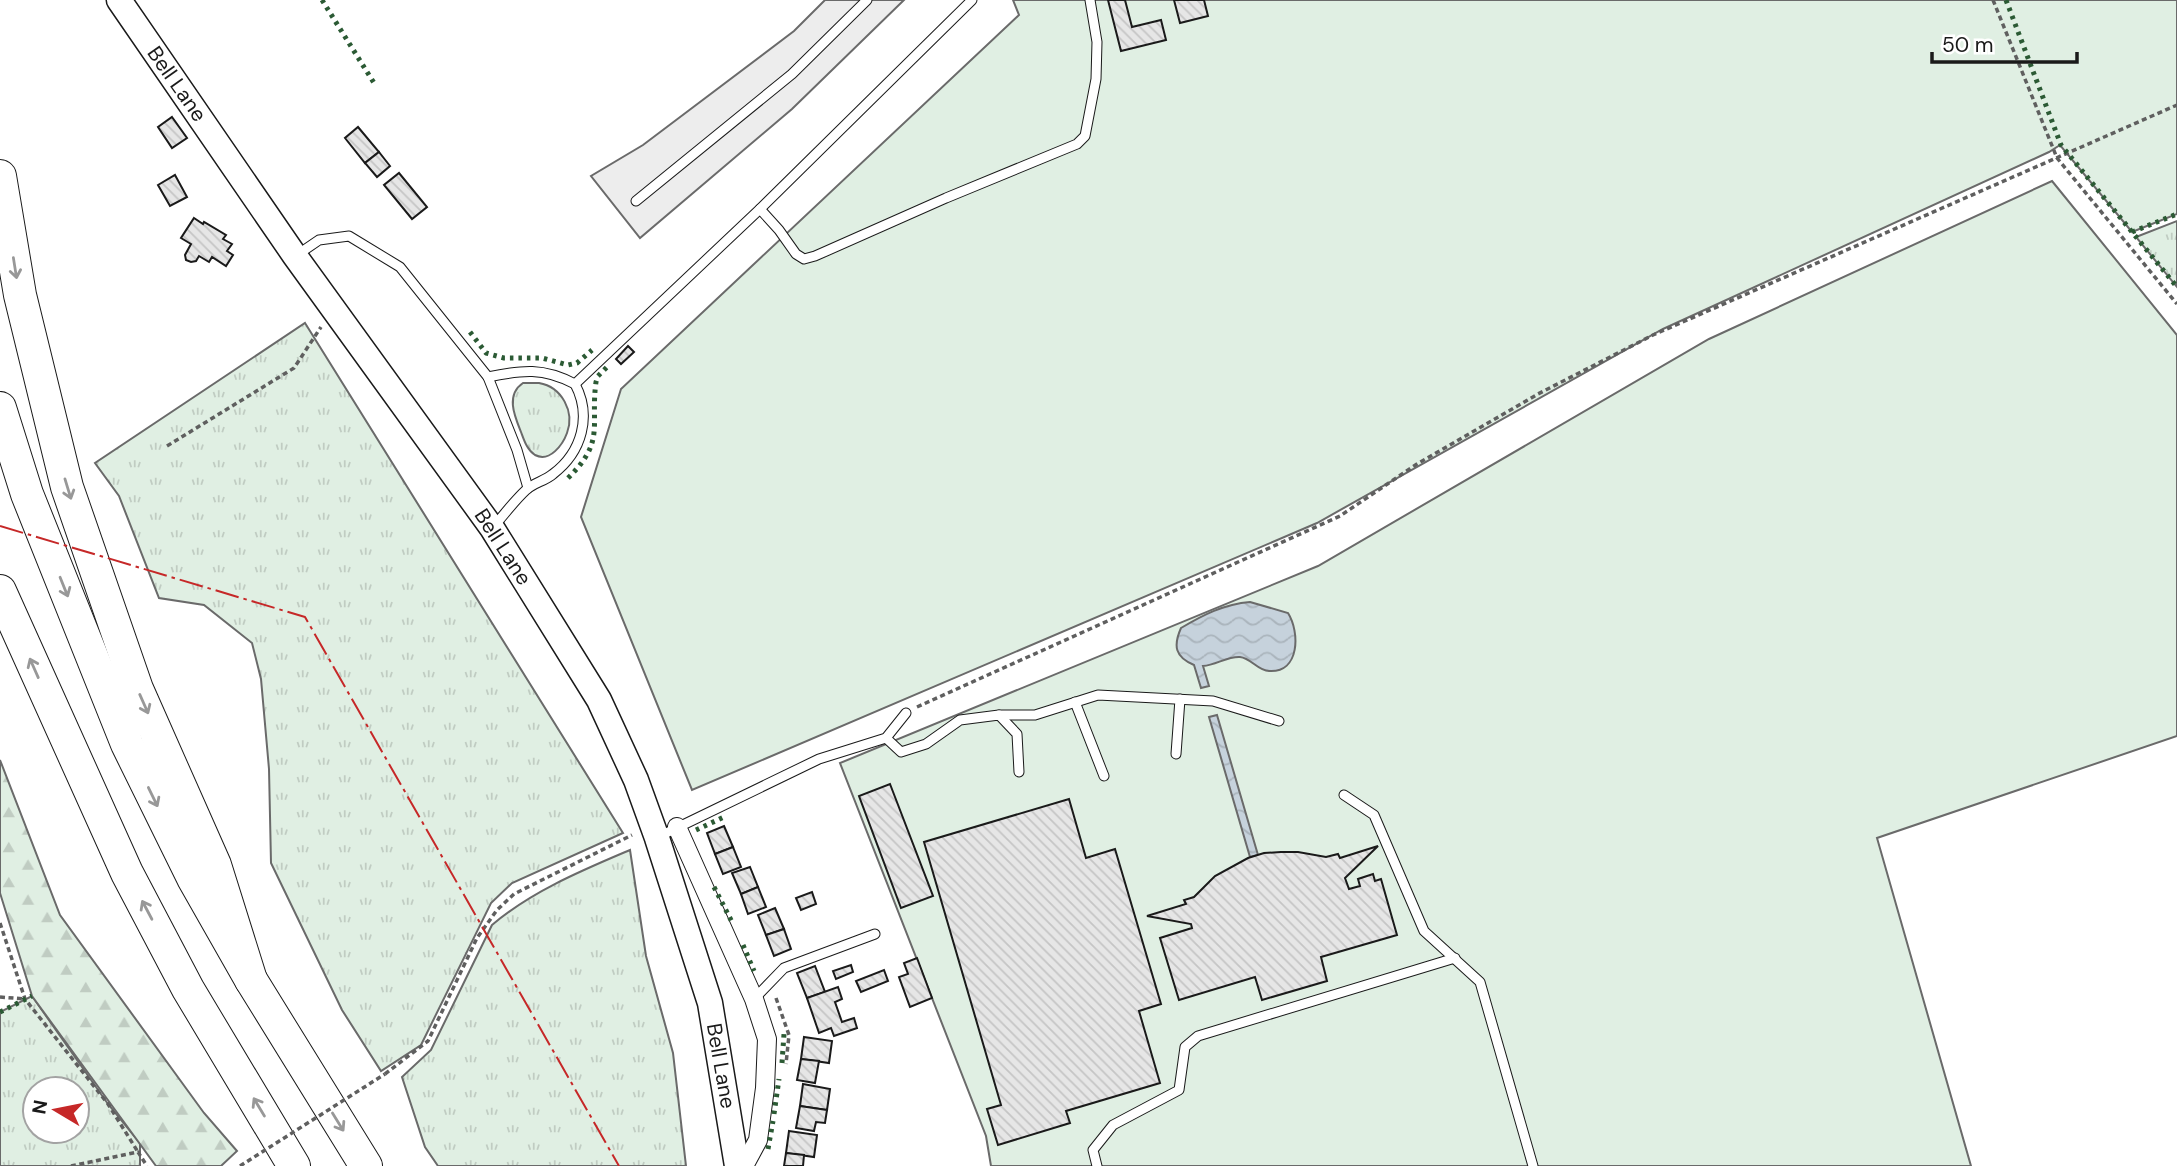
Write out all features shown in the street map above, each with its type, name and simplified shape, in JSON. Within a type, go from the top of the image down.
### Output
[{"type":"highway","points":[[0,177],[20,295],[66,487],[137,689],[215,865],[251,980]]},
{"type":"highway","points":[[0,408],[27,494],[127,744],[193,878],[251,980],[366,1166]]},
{"type":"highway","points":[[0,591],[127,873],[188,989],[294,1166]]},
{"type":"main road","name":"Bell Lane","points":[[119,0],[295,256],[492,528],[599,700],[636,780],[667,833],[710,1003],[737,1166]]},
{"type":"street","points":[[667,833],[754,999],[767,1039],[765,1088],[758,1140],[744,1166]]},
{"type":"lane","points":[[636,201],[792,74],[867,0]]},
{"type":"lane","points":[[575,384],[760,209],[972,0]]},
{"type":"lane","points":[[760,209],[796,254],[804,259],[1077,144],[1084,136],[1096,79],[1097,42],[1090,0]]},
{"type":"lane","points":[[295,256],[319,240],[349,236],[400,267],[488,377],[517,450],[528,488]]},
{"type":"lane","points":[[488,377],[519,370],[556,374],[575,384],[582,397],[583,411],[583,428],[570,459],[552,476],[528,488],[492,528]]},
{"type":"lane","points":[[886,738],[901,752],[926,744],[960,720],[999,715],[1035,715],[1098,695],[1213,701],[1279,721]]},
{"type":"lane","points":[[1177,754],[1181,699]]},
{"type":"lane","points":[[1075,702],[1104,776]]},
{"type":"lane","points":[[667,833],[819,759],[886,738],[906,713]]},
{"type":"lane","points":[[999,715],[1017,734],[1019,772]]},
{"type":"lane","points":[[1344,795],[1374,815],[1424,930],[1480,982],[1532,1166]]},
{"type":"lane","points":[[754,999],[784,968],[875,934]]},
{"type":"lane","points":[[1097,1166],[1093,1150],[1113,1125],[1179,1090],[1185,1047],[1198,1036],[1455,958]]},
{"type":"path","points":[[1993,0],[2057,158],[2177,304]]},
{"type":"path","points":[[906,713],[1340,516],[1417,464],[1538,394],[1653,335],[2177,105]]},
{"type":"path","points":[[167,446],[294,368],[334,308]]},
{"type":"path","points":[[240,1166],[385,1074],[428,1041],[477,937],[497,910],[514,894],[632,835]]},
{"type":"path","points":[[0,923],[25,999],[108,1104],[147,1166]]},
{"type":"path","points":[[0,997],[25,999]]},
{"type":"path","points":[[71,1166],[138,1152]]},
{"type":"green space","points":[[1013,0],[2177,0],[2177,214],[2132,232],[2060,145],[1663,329],[1317,523],[692,790],[581,517],[621,389],[1019,15]]},
{"type":"green space","points":[[2052,181],[2177,335],[2177,736],[1877,838],[1971,1166],[991,1166],[986,1136],[840,763],[1318,566],[1709,339]]},
{"type":"green space","points":[[2177,221],[2177,287],[2136,237]]},
{"type":"green space","points":[[305,323],[623,833],[512,883],[491,903],[421,1045],[381,1071],[342,1010],[271,863],[269,769],[261,679],[252,643],[204,605],[159,598],[119,496],[95,463]]},
{"type":"green space","points":[[523,383],[547,385],[560,395],[568,409],[569,425],[565,437],[555,451],[546,456],[535,455],[530,450],[516,420],[514,394]]},
{"type":"green space","points":[[0,760],[60,915],[204,1113],[237,1151],[221,1166],[156,1166],[32,996],[0,893]]},
{"type":"green space","points":[[630,850],[646,956],[673,1053],[686,1166],[438,1166],[425,1147],[402,1077],[431,1050],[492,925],[541,892]]},
{"type":"green space","points":[[32,996],[88,1075],[21,1075],[21,1145],[91,1145],[91,1080],[140,1143],[140,1166],[0,1166],[0,1012]]},
{"type":"shaded area","points":[[825,0],[904,0],[792,109],[640,238],[591,176],[643,145],[794,31]]},
{"type":"water","points":[[1250,602],[1288,613],[1295,640],[1292,659],[1279,670],[1269,671],[1240,657],[1203,666],[1209,686],[1201,688],[1194,665],[1179,655],[1177,650],[1181,628],[1214,611]]},
{"type":"water","points":[[1217,715],[1258,855],[1250,857],[1209,717]]},
{"type":"building","points":[[1108,0],[1125,0],[1132,27],[1161,20],[1166,40],[1121,51]]},
{"type":"building","points":[[1174,0],[1204,0],[1208,16],[1180,23]]},
{"type":"building","points":[[172,117],[187,138],[172,148],[158,127]]},
{"type":"building","points":[[358,127],[379,152],[365,163],[345,138]]},
{"type":"building","points":[[379,152],[390,166],[377,177],[365,163]]},
{"type":"building","points":[[399,173],[427,207],[412,219],[384,185]]},
{"type":"building","points":[[175,175],[187,197],[170,206],[158,185]]},
{"type":"building","points":[[194,218],[226,235],[223,239],[232,244],[227,251],[233,255],[226,266],[212,257],[209,262],[199,256],[196,261],[186,260],[185,255],[191,244],[181,238]]},
{"type":"building","points":[[628,346],[634,352],[621,364],[616,359]]},
{"type":"building","points":[[890,784],[933,896],[901,908],[859,796]]},
{"type":"building","points":[[1069,799],[1086,858],[1115,849],[1161,1004],[1139,1011],[1160,1083],[1066,1111],[1070,1123],[998,1145],[987,1109],[1001,1105],[924,842]]},
{"type":"building","points":[[724,826],[733,847],[715,854],[707,833]]},
{"type":"building","points":[[1378,846],[1345,878],[1349,889],[1360,886],[1358,879],[1373,874],[1375,881],[1381,879],[1397,935],[1321,957],[1327,981],[1262,1000],[1255,977],[1179,1000],[1160,938],[1192,928],[1191,924],[1147,916],[1186,904],[1184,900],[1194,897],[1215,876],[1248,858],[1264,853],[1298,852],[1326,857],[1338,854],[1340,858]]},
{"type":"building","points":[[733,847],[741,867],[723,874],[715,854]]},
{"type":"building","points":[[750,867],[758,887],[741,894],[732,873]]},
{"type":"building","points":[[758,887],[766,907],[748,914],[741,894]]},
{"type":"building","points":[[812,892],[816,904],[801,910],[796,898]]},
{"type":"building","points":[[775,908],[784,929],[766,935],[758,915]]},
{"type":"building","points":[[784,929],[791,949],[774,956],[766,935]]},
{"type":"building","points":[[917,958],[932,998],[910,1007],[899,977],[908,974],[904,963]]},
{"type":"building","points":[[851,965],[853,972],[836,979],[833,971]]},
{"type":"building","points":[[815,966],[825,992],[807,998],[797,973]]},
{"type":"building","points":[[884,970],[888,981],[861,992],[856,981]]},
{"type":"building","points":[[838,987],[842,999],[835,1002],[842,1022],[854,1018],[857,1028],[834,1036],[831,1028],[819,1033],[807,998]]},
{"type":"building","points":[[804,1037],[832,1041],[829,1063],[801,1059]]},
{"type":"building","points":[[801,1059],[819,1061],[815,1083],[797,1080]]},
{"type":"building","points":[[803,1084],[830,1089],[827,1110],[800,1106]]},
{"type":"building","points":[[800,1106],[827,1110],[825,1123],[816,1122],[814,1131],[796,1128]]},
{"type":"building","points":[[789,1131],[817,1135],[814,1157],[786,1153]]},
{"type":"building","points":[[786,1153],[804,1155],[803,1166],[784,1166]]},
{"type":"hedge","points":[[322,0],[374,83]]},
{"type":"hedge","points":[[2006,0],[2061,145],[2177,287]]},
{"type":"hedge","points":[[2132,232],[2177,214]]},
{"type":"hedge","points":[[470,332],[486,353],[504,358],[542,358],[568,365],[577,363],[592,350]]},
{"type":"hedge","points":[[568,478],[588,454],[592,443],[596,382],[609,365]]},
{"type":"hedge","points":[[696,830],[724,817]]},
{"type":"hedge","points":[[714,887],[732,922]]},
{"type":"hedge","points":[[743,945],[754,971]]},
{"type":"hedge","points":[[0,1012],[32,996]]},
{"type":"hedge","points":[[782,1063],[784,1034]]},
{"type":"hedge","points":[[774,1114],[779,1079]]},
{"type":"hedge","points":[[768,1149],[773,1121]]},
{"type":"power","points":[[0,526],[305,617],[619,1166]]}]
